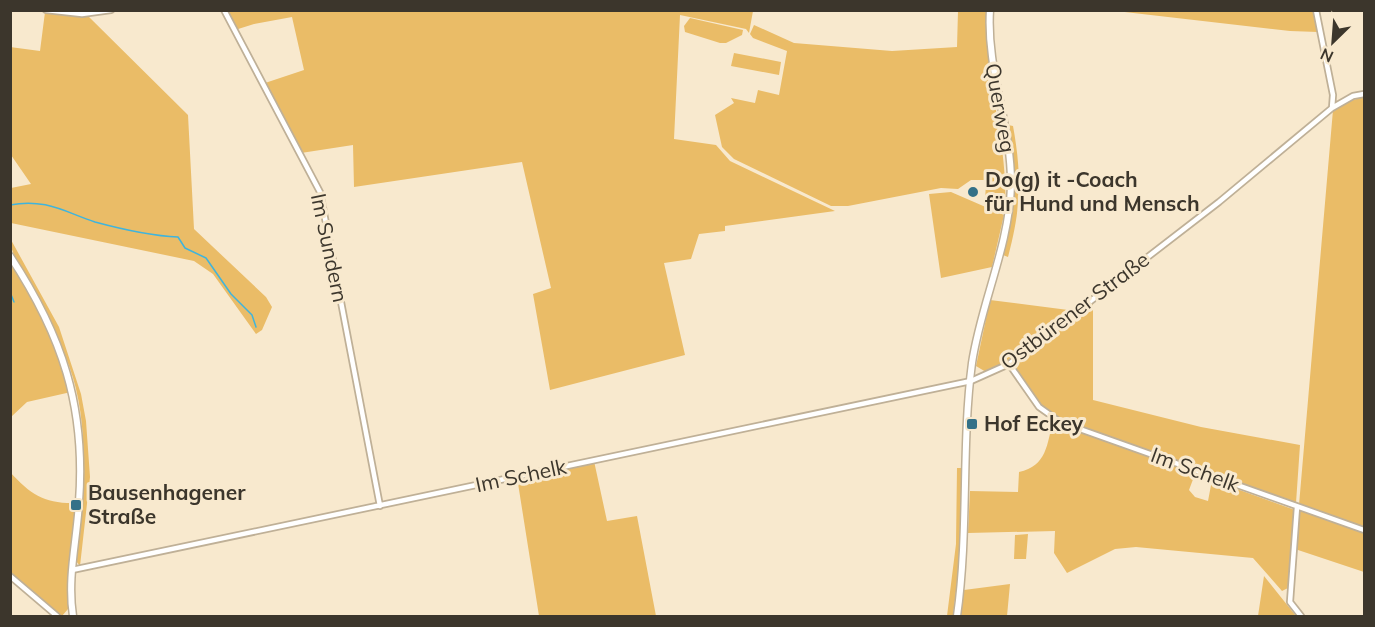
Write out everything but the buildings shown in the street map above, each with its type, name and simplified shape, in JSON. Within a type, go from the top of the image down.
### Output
[{"type":"street","points":[[46,10],[82,14],[111,10]]},
{"type":"street","name":"Im Sundern","points":[[224,10],[320,192],[380,506]]},
{"type":"street","name":"Querweg","points":[[971,381],[978,331],[1007,228],[1011,186],[1006,134],[992,65],[990,10]]},
{"type":"street","points":[[1316,10],[1334,101],[1332,108]]},
{"type":"street","name":"Ostbürener Straße","points":[[971,381],[1009,364],[1219,202],[1332,108],[1353,96],[1365,94]]},
{"type":"street","points":[[10,256],[42,308],[64,359],[74,393],[81,448],[79,505],[72,570],[73,616]]},
{"type":"street","name":"Im Schelk","points":[[1009,364],[1039,407],[1060,422],[1365,530]]},
{"type":"street","points":[[957,616],[966,510],[971,381]]},
{"type":"street","name":"Im Schelk","points":[[72,570],[971,381]]},
{"type":"street","points":[[1297,507],[1290,602],[1301,616]]},
{"type":"street","points":[[10,576],[57,616]]},
{"type":"shaded area","points":[[225,11],[753,11],[749,33],[746,29],[680,15],[674,139],[716,145],[730,161],[835,211],[725,226],[725,231],[699,234],[691,259],[664,263],[685,355],[550,390],[533,294],[551,288],[522,162],[354,187],[353,145],[301,153],[262,84],[304,70],[292,17],[235,30]]},
{"type":"shaded area","points":[[958,11],[987,11],[989,61],[1003,159],[1005,209],[985,203],[986,180],[971,180],[958,189],[941,188],[848,206],[831,206],[734,159],[722,147],[715,115],[734,103],[731,98],[755,103],[758,90],[779,95],[787,51],[753,38],[750,34],[754,25],[794,43],[892,51],[957,47]]},
{"type":"shaded area","points":[[1116,11],[1313,11],[1318,32],[1290,31]]},
{"type":"shaded area","points":[[45,12],[87,15],[188,115],[194,229],[266,297],[272,307],[262,330],[256,334],[213,274],[194,261],[11,223],[11,188],[31,184],[11,155],[10,47],[40,51]]},
{"type":"shaded area","points":[[690,18],[743,30],[742,35],[726,43],[720,43],[685,32],[684,26]]},
{"type":"shaded area","points":[[734,53],[781,62],[779,75],[731,66]]},
{"type":"shaded area","points":[[1364,97],[1364,529],[1299,505],[1333,110],[1346,102]]},
{"type":"shaded area","points":[[1008,125],[1013,126],[1018,160],[1019,192],[1016,223],[1008,257],[1003,255],[1013,191]]},
{"type":"shaded area","points":[[951,192],[1004,215],[992,267],[941,278],[929,194]]},
{"type":"shaded area","points":[[10,238],[59,327],[81,394],[86,421],[90,477],[80,566],[76,561],[82,488],[83,438],[76,390],[55,330],[38,295],[13,254]]},
{"type":"shaded area","points":[[10,260],[46,324],[71,392],[27,402],[11,417]]},
{"type":"shaded area","points":[[990,300],[1076,311],[1008,363],[986,372],[976,366]]},
{"type":"shaded area","points":[[1093,301],[1093,400],[1201,427],[1300,445],[1296,503],[1060,420],[1040,405],[1016,371],[1018,359]]},
{"type":"shaded area","points":[[1053,421],[1195,474],[1189,490],[1195,497],[1208,501],[1212,480],[1295,510],[1288,588],[1282,591],[1253,558],[1136,547],[1115,549],[1067,573],[1054,553],[1055,531],[968,533],[970,491],[1018,492],[1019,472],[1035,465],[1044,453]]},
{"type":"shaded area","points":[[594,461],[607,521],[637,516],[656,616],[539,616],[517,477]]},
{"type":"shaded area","points":[[957,468],[965,468],[953,616],[947,616],[956,544]]},
{"type":"shaded area","points":[[10,472],[39,497],[56,502],[77,503],[69,570],[68,609],[62,616],[46,606],[11,574]]},
{"type":"shaded area","points":[[1298,510],[1364,533],[1364,572],[1295,549]]},
{"type":"shaded area","points":[[1028,534],[1026,559],[1014,559],[1015,535]]},
{"type":"shaded area","points":[[1264,576],[1296,616],[1258,616]]},
{"type":"shaded area","points":[[1010,584],[1007,616],[960,616],[964,590]]},
{"type":"waterway","points":[[10,205],[34,203],[64,210],[115,227],[147,234],[178,237],[185,248],[206,258],[231,294],[252,315],[256,327]]},
{"type":"waterway","points":[[10,292],[14,302]]},
{"type":"place","name":"Do(g) it -Coach für Hund und Mensch","points":[[973,192]]},
{"type":"place","name":"Hof Eckey","points":[[972,424]]},
{"type":"place","name":"Bausenhagener Straße","points":[[76,505]]}]
